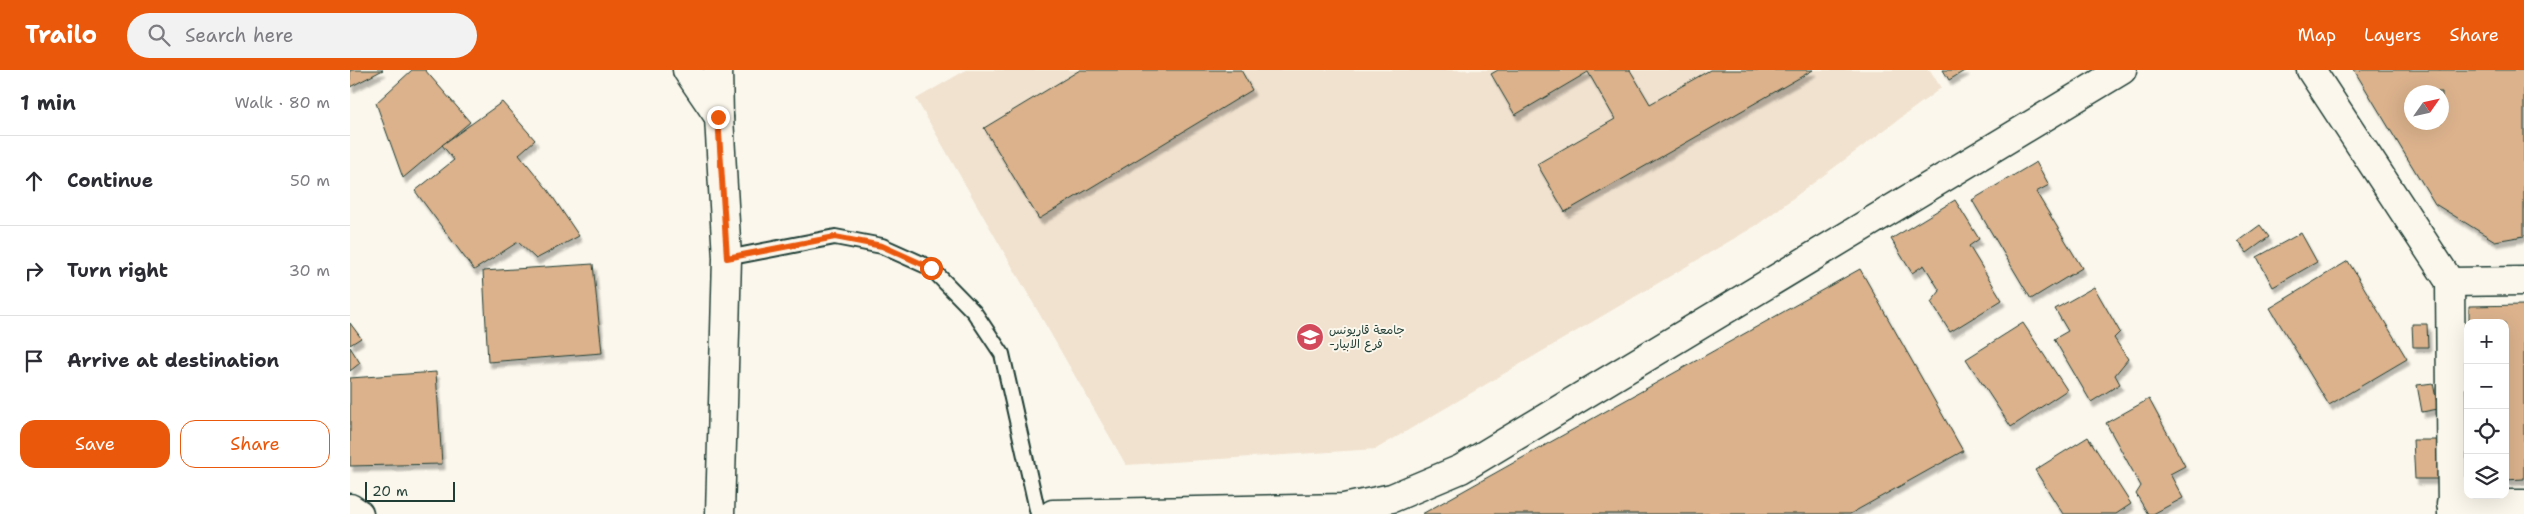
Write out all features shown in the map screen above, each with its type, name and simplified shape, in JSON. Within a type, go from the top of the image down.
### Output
[{"type":"street","points":[[686,70],[718,117]]},
{"type":"street","points":[[718,70],[718,117],[727,258],[720,514]]},
{"type":"street","points":[[1052,514],[1322,511],[1344,508],[1396,506],[1461,469],[2122,70]]},
{"type":"street","points":[[2311,70],[2450,282],[2451,509],[2524,504]]},
{"type":"street","points":[[2450,282],[2524,281]]},
{"type":"street","points":[[350,508],[359,514]]},
{"type":"lane","points":[[727,258],[835,237],[882,246],[931,268],[974,312],[1002,354],[1038,514]]},
{"type":"shaded area","name":"جامعة قاريونس -فرع الابيار","points":[[966,70],[1930,70],[1941,88],[1757,225],[1376,449],[1126,465],[916,99]]},
{"type":"building","points":[[350,70],[383,70],[350,87]]},
{"type":"building","points":[[412,70],[425,70],[470,122],[403,178],[376,103]]},
{"type":"building","points":[[1080,70],[1241,70],[1252,90],[1039,219],[984,128]]},
{"type":"building","points":[[1498,70],[1630,70],[1650,104],[1710,70],[1813,70],[1565,212],[1537,164],[1615,119],[1588,72],[1515,115],[1491,74]]},
{"type":"building","points":[[1943,70],[1966,70],[1949,80]]},
{"type":"building","points":[[2354,70],[2524,70],[2524,236],[2495,241],[2435,204]]},
{"type":"building","points":[[502,102],[535,140],[519,154],[548,190],[579,236],[536,259],[518,242],[474,270],[415,191],[454,160],[442,145]]},
{"type":"building","points":[[2036,162],[2049,185],[2036,192],[2082,268],[2031,299],[1972,200]]},
{"type":"building","points":[[1955,200],[1979,239],[1969,246],[2002,300],[1950,332],[1931,302],[1940,291],[1924,265],[1912,273],[1891,239]]},
{"type":"building","points":[[2260,225],[2269,237],[2247,253],[2238,241]]},
{"type":"building","points":[[2301,233],[2317,262],[2273,287],[2257,257]]},
{"type":"building","points":[[2348,261],[2407,359],[2329,405],[2270,308]]},
{"type":"building","points":[[593,264],[602,353],[488,362],[483,271]]},
{"type":"building","points":[[1860,269],[1963,451],[1850,514],[1422,514]]},
{"type":"building","points":[[2094,287],[2120,332],[2114,338],[2128,359],[2115,375],[2120,384],[2091,402],[2054,339],[2068,331],[2055,309]]},
{"type":"building","points":[[2524,305],[2524,479],[2509,480],[2509,319],[2469,319],[2469,306]]},
{"type":"building","points":[[350,323],[361,338],[350,345]]},
{"type":"building","points":[[2023,323],[2067,390],[2011,427],[1966,359]]},
{"type":"building","points":[[2412,324],[2427,324],[2428,347],[2413,347]]},
{"type":"building","points":[[350,347],[360,363],[350,371]]},
{"type":"building","points":[[436,372],[442,464],[350,466],[350,378]]},
{"type":"building","points":[[2433,383],[2438,409],[2422,412],[2417,385]]},
{"type":"building","points":[[2149,399],[2185,466],[2170,474],[2183,498],[2153,514],[2148,514],[2136,494],[2141,486],[2106,423]]},
{"type":"building","points":[[2088,437],[2131,504],[2116,514],[2063,514],[2035,470]]},
{"type":"building","points":[[2413,440],[2439,440],[2441,479],[2415,479]]},
{"type":"place","name":"جامعة قاريونس -فرع الابيار","points":[[1310,337]]},
{"type":"route","points":[[718,117],[727,258],[835,237],[882,246],[931,268]]}]
